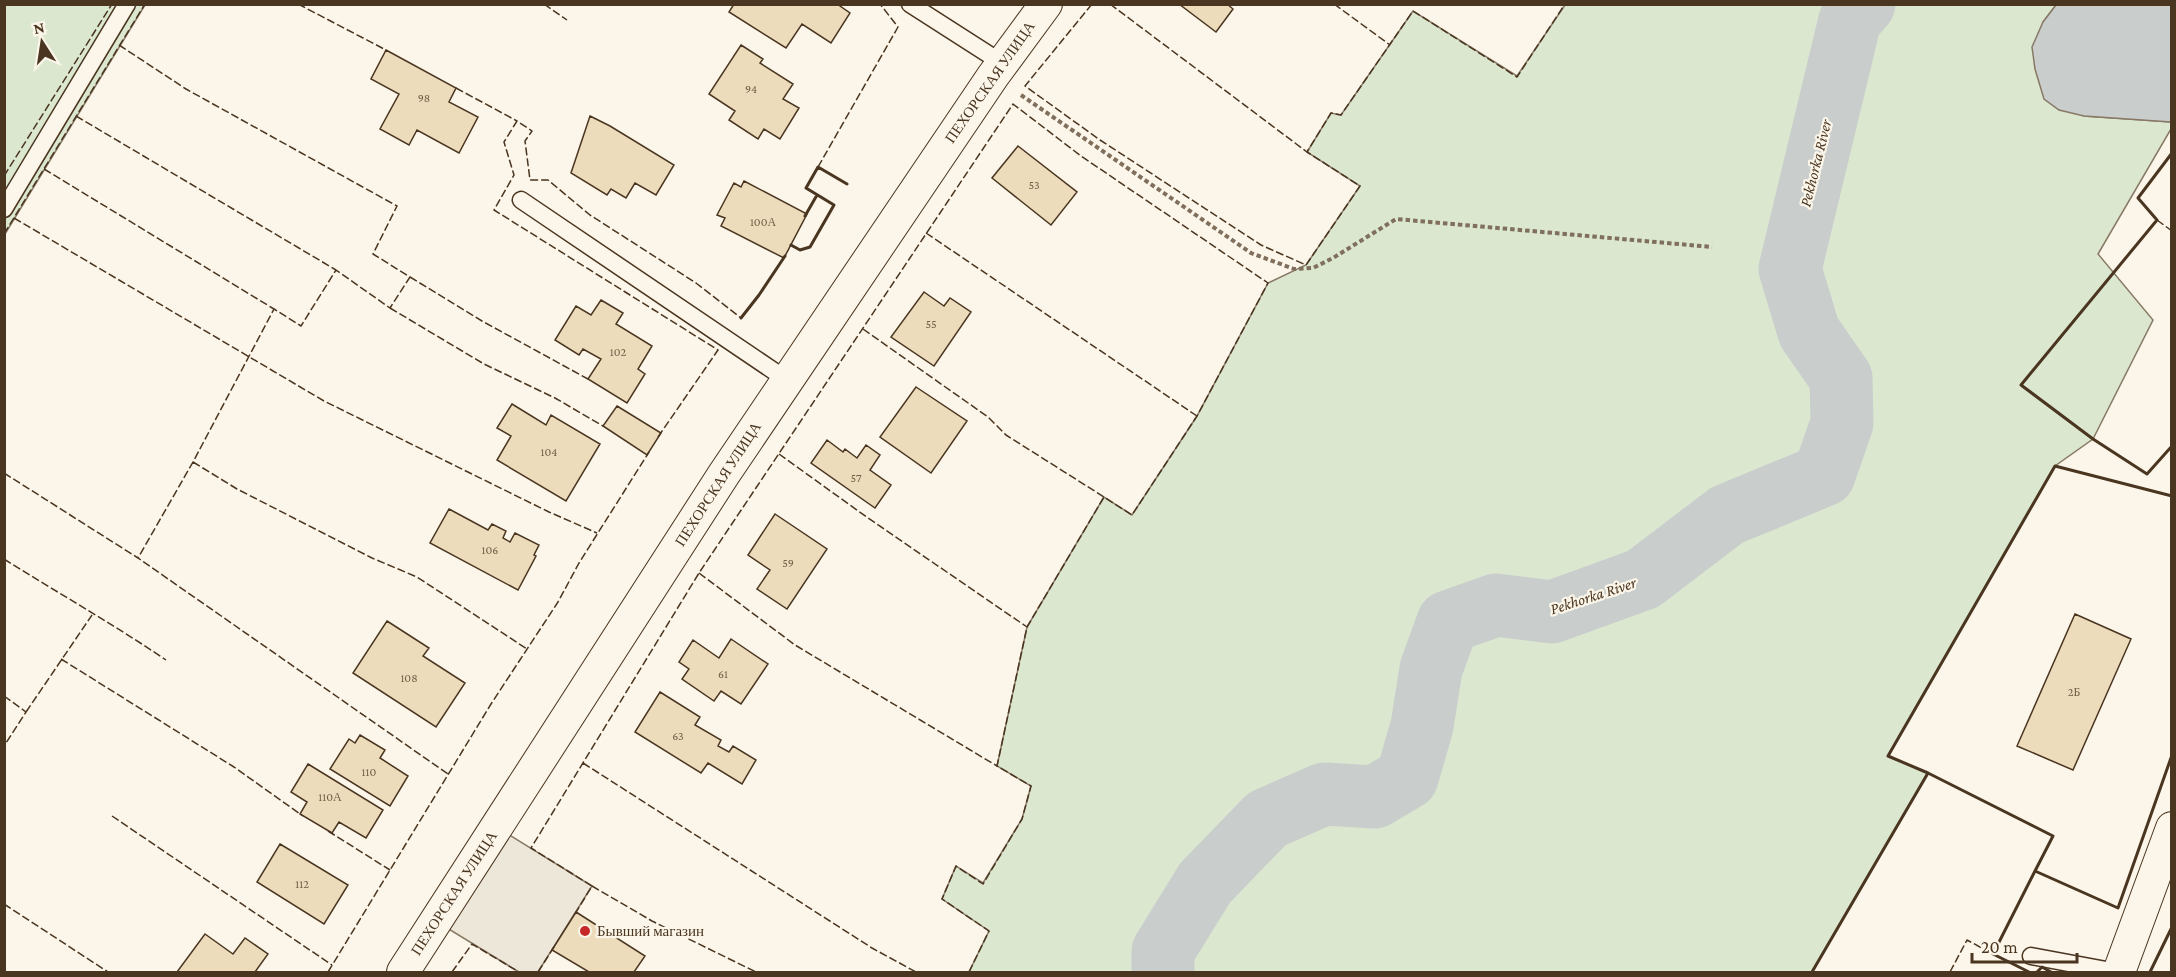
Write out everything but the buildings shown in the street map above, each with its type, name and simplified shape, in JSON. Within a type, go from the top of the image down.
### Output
[{"type":"street","name":"ПЕХОРСКАЯ УЛИЦА","points":[[403,972],[703,506],[997,69],[1046,4]]},
{"type":"street","points":[[2118,972],[2172,828]]},
{"type":"lane","points":[[4,209],[126,4]]},
{"type":"lane","points":[[910,4],[997,69]]},
{"type":"lane","points":[[521,200],[787,380]]},
{"type":"lane","points":[[2031,956],[2118,972]]},
{"type":"path","points":[[997,69],[1251,254],[1294,269],[1313,268],[1396,219],[1712,248]]},
{"type":"green space","points":[[5,5],[145,5],[5,234]]},
{"type":"green space","points":[[1565,5],[2056,5],[2043,22],[2084,116],[2171,122],[2171,129],[2098,254],[2153,320],[2093,439],[2055,466],[1888,756],[1928,773],[1812,972],[969,972],[989,931],[942,899],[956,866],[983,883],[1022,819],[1031,786],[997,766],[1027,627],[1104,497],[1132,515],[1197,416],[1268,283],[1306,265],[1360,186],[1307,152],[1331,113],[1341,115],[1413,11],[1517,76]]},
{"type":"shaded area","points":[[2056,5],[2171,5],[2171,122],[2084,116],[2059,110],[2044,99],[2035,69],[2032,47],[2043,22]]},
{"type":"shaded area","points":[[506,833],[592,886],[538,972],[519,972],[447,928]]},
{"type":"waterway","name":"Pekhorka River","points":[[1163,972],[1163,951],[1205,883],[1267,819],[1324,794],[1375,797],[1407,778],[1422,726],[1431,669],[1448,622],[1496,605],[1552,612],[1643,579],[1727,515],[1824,475],[1842,423],[1841,378],[1809,332],[1790,269],[1850,20],[1864,4]]},
{"type":"fence","points":[[4,176],[112,4]]},
{"type":"fence","points":[[4,234],[145,4]]},
{"type":"fence","points":[[298,4],[386,50]]},
{"type":"fence","points":[[544,4],[567,20]]},
{"type":"fence","points":[[818,167],[898,27],[880,4]]},
{"type":"fence","points":[[1092,4],[1025,86],[1100,140],[1261,245],[1306,265],[1360,186],[1307,152],[1331,113],[1341,115],[1413,11],[1517,77],[1565,4]]},
{"type":"fence","points":[[1110,4],[1307,152]]},
{"type":"fence","points":[[1334,4],[1390,45]]},
{"type":"fence","points":[[119,45],[186,89],[397,206],[373,254],[410,277],[390,308],[336,270],[301,326],[274,309],[193,462],[138,558]]},
{"type":"fence","points":[[456,88],[517,121]]},
{"type":"fence","points":[[575,914],[592,886],[531,848],[699,573],[1013,104],[1081,156],[1268,283],[1197,416],[1132,515],[1104,497],[1027,627],[997,766],[1031,786],[1022,819],[983,884],[956,866],[942,899],[989,931],[969,972]]},
{"type":"fence","points":[[76,116],[336,270]]},
{"type":"fence","points":[[658,437],[718,350],[494,210],[514,175],[504,142],[517,121],[532,131],[525,141],[530,180],[548,180],[590,215],[696,283],[741,318]]},
{"type":"fence","points":[[44,169],[274,309]]},
{"type":"fence","points":[[14,218],[324,401],[549,512],[597,533]]},
{"type":"fence","points":[[2157,220],[2172,231]]},
{"type":"fence","points":[[926,233],[1197,416]]},
{"type":"fence","points":[[410,277],[482,321],[588,379]]},
{"type":"fence","points":[[390,308],[484,364],[555,398],[603,426]]},
{"type":"fence","points":[[863,329],[988,417],[1006,435],[1104,497]]},
{"type":"fence","points":[[328,972],[491,704],[558,602],[579,563],[649,452]]},
{"type":"fence","points":[[779,454],[1027,627]]},
{"type":"fence","points":[[193,462],[237,489],[372,558],[417,577],[527,649]]},
{"type":"fence","points":[[4,473],[138,558],[448,774]]},
{"type":"fence","points":[[4,559],[166,660]]},
{"type":"fence","points":[[699,573],[795,645],[997,766]]},
{"type":"fence","points":[[26,712],[92,615]]},
{"type":"fence","points":[[61,659],[234,767],[303,816]]},
{"type":"fence","points":[[4,696],[26,712],[4,746]]},
{"type":"fence","points":[[583,763],[872,948],[916,972]]},
{"type":"fence","points":[[112,816],[332,965]]},
{"type":"fence","points":[[328,831],[390,870]]},
{"type":"fence","points":[[592,886],[652,921],[756,972]]},
{"type":"fence","points":[[4,904],[108,972]]},
{"type":"fence","points":[[1950,972],[1967,940],[1993,954]]},
{"type":"fence","points":[[452,972],[472,944],[519,972]]},
{"type":"fence","points":[[538,972],[554,947]]},
{"type":"wall","points":[[2172,153],[2138,198],[2157,220],[2021,385],[2093,439],[2147,474],[2172,446]]},
{"type":"wall","points":[[791,245],[800,250],[810,247],[834,205],[806,188],[818,167],[847,184]]},
{"type":"wall","points":[[805,216],[817,195]]},
{"type":"wall","points":[[741,318],[785,256]]},
{"type":"wall","points":[[1812,972],[1928,773],[1888,756],[2055,466],[2172,496]]},
{"type":"wall","points":[[2029,972],[1993,954],[2035,871],[2118,908],[2172,755]]},
{"type":"wall","points":[[1928,773],[2053,836],[2035,871]]},
{"type":"wall","points":[[2150,972],[2172,927]]},
{"type":"wall","points":[[2037,972],[2042,967],[2051,972]]},
{"type":"place","name":"Бывший магазин","points":[[585,931]]}]
